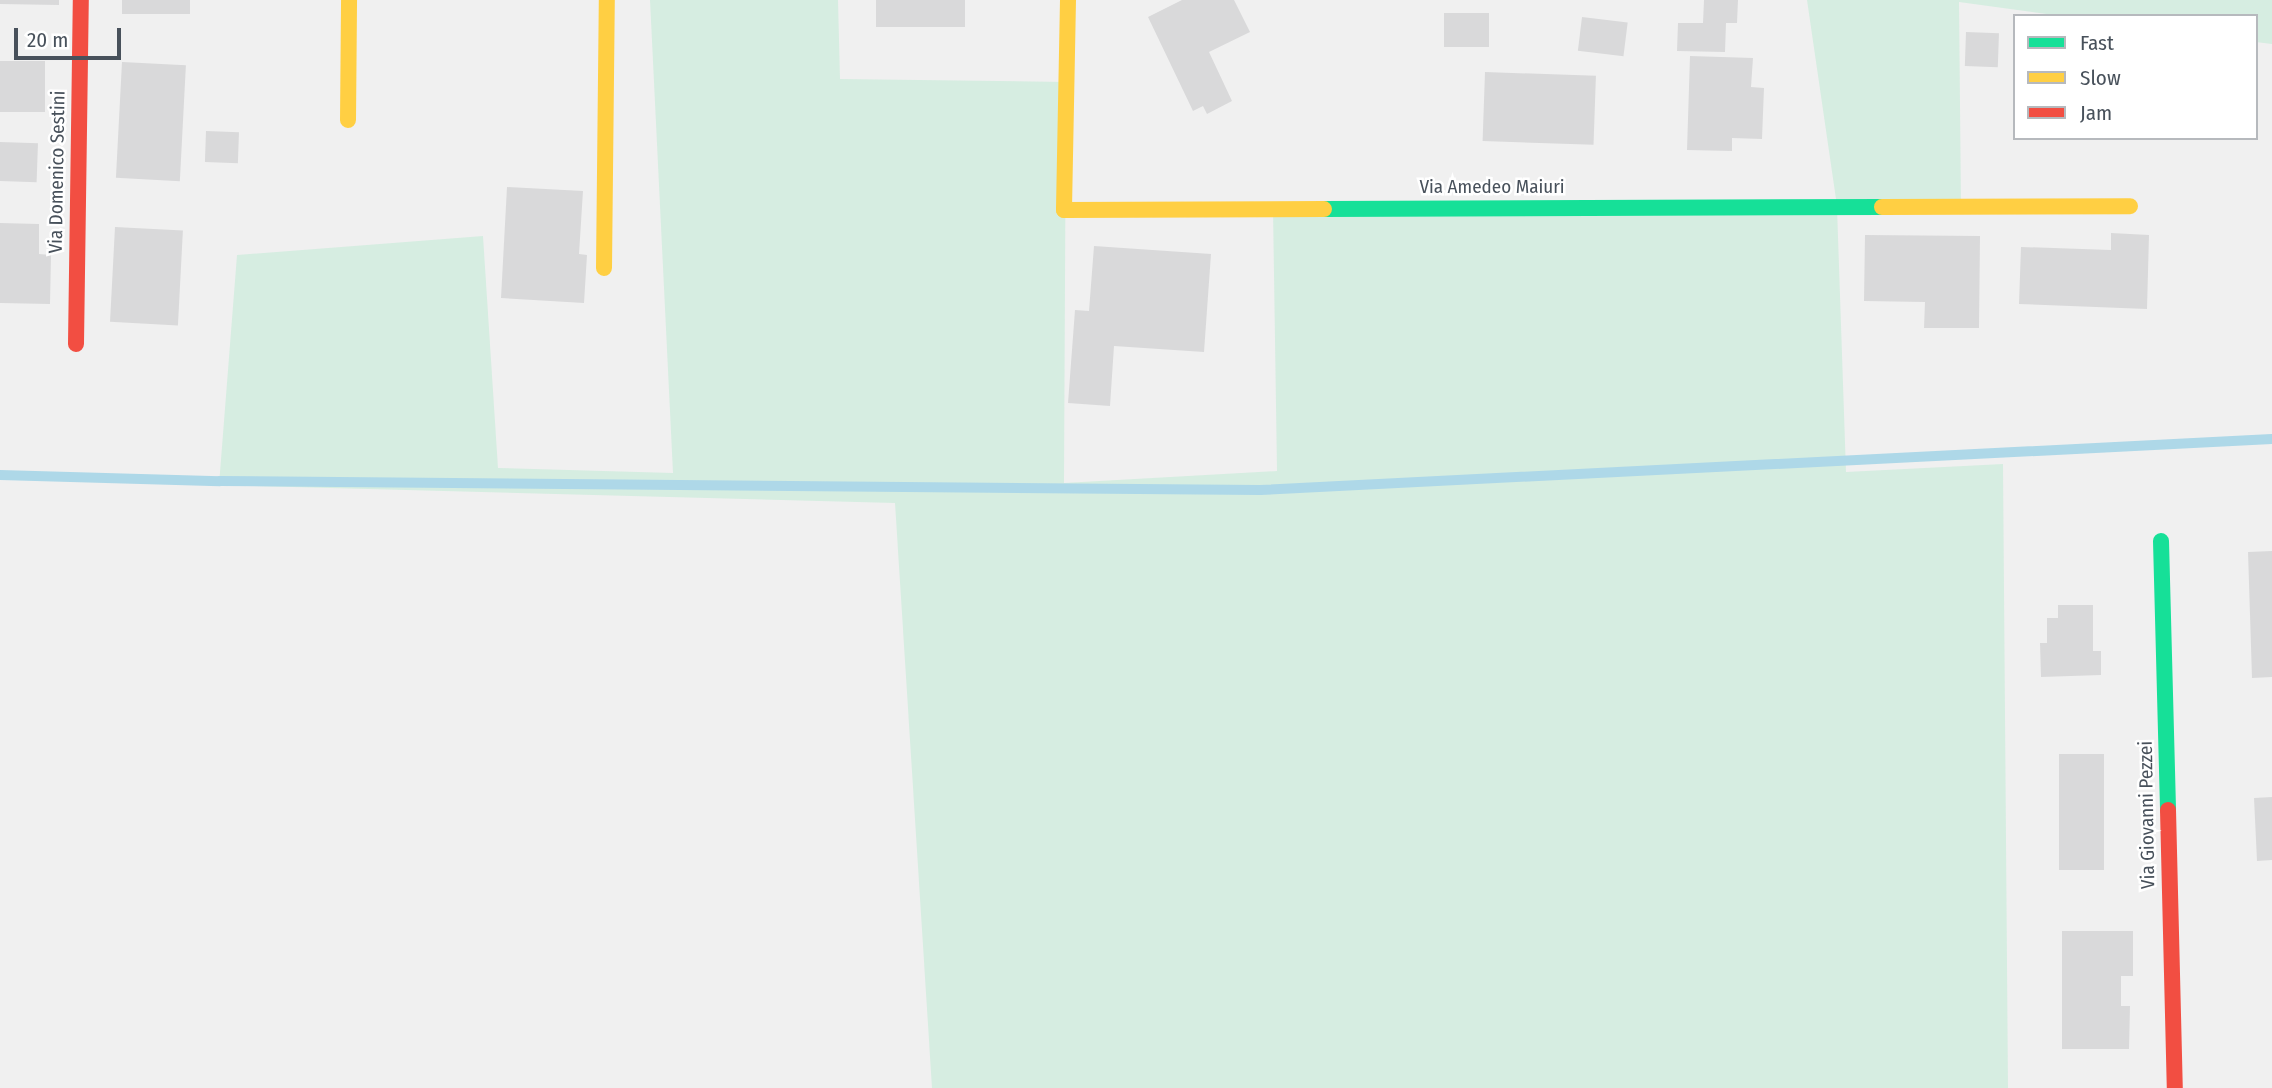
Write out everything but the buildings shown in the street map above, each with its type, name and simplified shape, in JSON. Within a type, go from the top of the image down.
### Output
[{"type":"street","name":"Via Domenico Sestini","points":[[76,344],[81,0]]},
{"type":"street","points":[[348,120],[349,0]]},
{"type":"street","points":[[604,268],[607,0]]},
{"type":"street","name":"Via Amedeo Maiuri","points":[[1068,0],[1064,210],[2130,206]]},
{"type":"street","name":"Via Giovanni Pezzei","points":[[2161,541],[2175,1088]]},
{"type":"green space","points":[[650,0],[838,0],[840,79],[1066,82],[1064,483],[1277,471],[1273,209],[1837,206],[1807,0],[2272,0],[2272,44],[2258,42],[2258,14],[2046,14],[1959,2],[1961,206],[1837,207],[1846,472],[2003,464],[2008,1088],[932,1088],[895,503],[219,485],[237,255],[483,236],[498,468],[673,473]]},
{"type":"waterway","points":[[0,475],[220,481],[1260,490],[2272,439]]},
{"type":"traffic: fast","points":[[1324,209],[1882,207]]},
{"type":"traffic: fast","points":[[2161,541],[2168,810]]},
{"type":"traffic: slow","points":[[348,120],[349,0]]},
{"type":"traffic: slow","points":[[604,268],[607,0]]},
{"type":"traffic: slow","points":[[1068,0],[1064,210],[1324,209]]},
{"type":"traffic: slow","points":[[1882,207],[2130,206]]},
{"type":"traffic: jam","points":[[76,344],[81,0]]},
{"type":"traffic: jam","points":[[2168,810],[2175,1088]]}]
